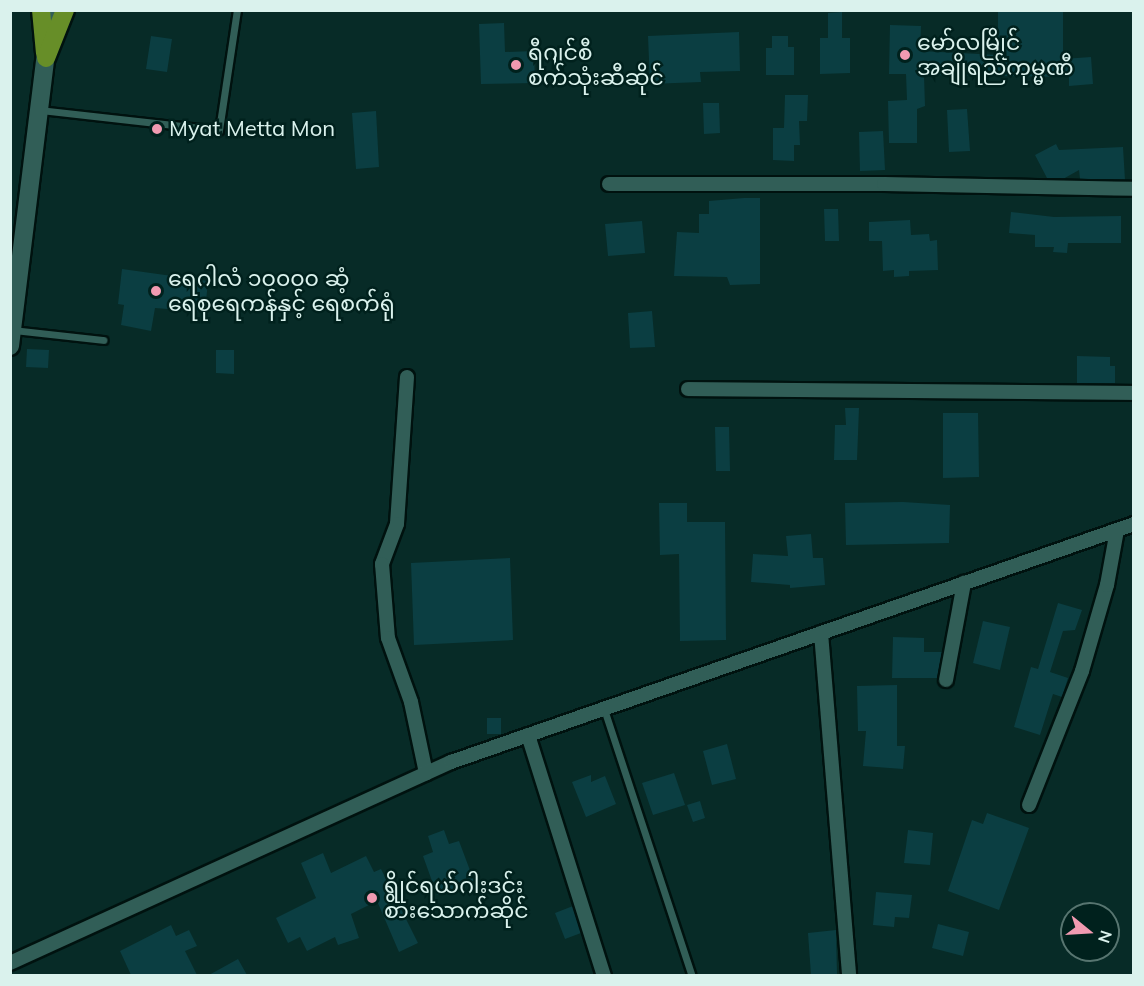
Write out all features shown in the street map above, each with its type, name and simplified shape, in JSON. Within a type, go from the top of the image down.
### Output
[{"type":"main road","points":[[41,10],[46,58]]},
{"type":"main road","points":[[11,338],[51,10]]},
{"type":"main road","points":[[46,58],[64,10]]},
{"type":"street","points":[[609,184],[884,184],[1134,189]]},
{"type":"street","points":[[407,377],[397,524],[382,564],[388,638],[411,702],[426,773]]},
{"type":"street","points":[[688,389],[1134,393]]},
{"type":"street","points":[[10,963],[426,773],[528,735],[1134,525]]},
{"type":"street","points":[[1029,805],[1082,671],[1107,585],[1117,530]]},
{"type":"street","points":[[946,680],[964,583]]},
{"type":"street","points":[[821,633],[849,975]]},
{"type":"street","points":[[528,735],[604,975]]},
{"type":"lane","points":[[40,110],[219,130],[237,10]]},
{"type":"lane","points":[[11,338],[103,340]]},
{"type":"lane","points":[[604,709],[692,975]]},
{"type":"building","points":[[998,10],[1063,10],[1063,59],[1091,57],[1093,84],[1069,86],[1069,77],[924,75],[925,106],[917,109],[917,143],[889,143],[888,101],[907,100],[906,74],[889,74],[890,25],[921,26],[920,51],[998,55]]},
{"type":"building","points":[[842,12],[842,38],[850,38],[850,73],[820,74],[820,38],[828,38],[828,13]]},
{"type":"building","points":[[504,23],[505,52],[534,51],[535,83],[481,84],[479,24]]},
{"type":"building","points":[[739,32],[740,71],[700,72],[701,82],[650,84],[648,36]]},
{"type":"building","points":[[151,36],[172,39],[167,72],[146,69]]},
{"type":"building","points":[[772,36],[788,36],[788,47],[794,47],[794,75],[766,75],[766,48],[772,48]]},
{"type":"building","points":[[785,95],[808,95],[807,121],[799,121],[800,145],[794,145],[794,161],[773,160],[773,128],[784,128]]},
{"type":"building","points":[[703,103],[719,103],[720,133],[704,134]]},
{"type":"building","points":[[967,109],[970,151],[949,152],[947,110]]},
{"type":"building","points":[[376,111],[379,167],[356,169],[352,113]]},
{"type":"building","points":[[883,131],[885,170],[860,171],[859,132]]},
{"type":"building","points":[[1056,144],[1059,150],[1123,147],[1125,180],[1080,179],[1079,170],[1063,179],[1047,178],[1035,155]]},
{"type":"building","points":[[760,198],[760,284],[730,285],[727,277],[674,276],[677,232],[699,233],[699,214],[709,214],[709,201]]},
{"type":"building","points":[[824,209],[838,209],[839,241],[825,241]]},
{"type":"building","points":[[1011,212],[1054,217],[1121,216],[1121,243],[1068,243],[1067,253],[1053,252],[1054,247],[1035,247],[1035,235],[1009,233]]},
{"type":"building","points":[[910,220],[911,235],[929,234],[930,241],[937,240],[938,270],[909,271],[909,276],[894,277],[894,270],[883,271],[882,241],[869,241],[869,222]]},
{"type":"building","points":[[642,221],[645,253],[608,256],[605,224]]},
{"type":"building","points":[[122,269],[208,281],[205,312],[155,308],[151,331],[121,325],[124,305],[118,304]]},
{"type":"building","points":[[652,311],[655,347],[630,348],[628,313]]},
{"type":"building","points":[[27,349],[49,350],[48,368],[26,367]]},
{"type":"building","points":[[216,350],[234,350],[234,374],[216,373]]},
{"type":"building","points":[[1077,356],[1110,357],[1110,366],[1115,366],[1115,383],[1077,383]]},
{"type":"building","points":[[845,408],[859,408],[857,460],[834,460],[835,425],[846,425]]},
{"type":"building","points":[[943,413],[978,413],[979,477],[943,478]]},
{"type":"building","points":[[715,427],[729,427],[730,471],[716,471]]},
{"type":"building","points":[[903,502],[950,505],[949,543],[846,545],[845,503]]},
{"type":"building","points":[[659,503],[687,503],[687,522],[725,522],[726,640],[680,641],[679,554],[660,555]]},
{"type":"building","points":[[811,534],[813,558],[823,558],[825,585],[790,588],[790,585],[751,582],[753,554],[788,556],[786,536]]},
{"type":"building","points":[[510,558],[513,640],[414,645],[411,563]]},
{"type":"building","points":[[1058,603],[1082,610],[1075,630],[1063,631],[1050,672],[1068,678],[1062,697],[1053,694],[1040,735],[1014,727],[1031,667],[1038,669]]},
{"type":"building","points":[[983,621],[1010,627],[1000,670],[973,663]]},
{"type":"building","points":[[893,637],[924,638],[924,652],[942,652],[937,678],[892,678]]},
{"type":"building","points":[[897,685],[897,746],[905,746],[903,769],[863,766],[866,731],[858,731],[857,686]]},
{"type":"building","points":[[487,718],[501,718],[501,734],[487,734]]},
{"type":"building","points":[[727,744],[736,779],[712,785],[703,751]]},
{"type":"building","points":[[674,773],[685,805],[653,815],[642,783]]},
{"type":"building","points":[[591,775],[591,782],[605,776],[616,804],[586,817],[572,782]]},
{"type":"building","points":[[700,801],[705,818],[693,822],[687,805]]},
{"type":"building","points":[[987,813],[1029,828],[999,910],[948,891],[972,820],[983,824]]},
{"type":"building","points":[[444,830],[449,844],[459,841],[474,881],[437,895],[423,856],[433,852],[428,836]]},
{"type":"building","points":[[908,830],[933,833],[930,865],[904,863]]},
{"type":"building","points":[[323,853],[331,873],[366,856],[374,872],[381,869],[418,943],[399,952],[377,901],[351,914],[359,938],[338,945],[335,937],[307,951],[300,937],[288,943],[276,918],[316,898],[301,863]]},
{"type":"building","points":[[876,892],[912,895],[909,918],[895,917],[894,927],[873,925]]},
{"type":"building","points":[[573,906],[581,933],[565,939],[555,913]]},
{"type":"building","points":[[938,924],[969,932],[963,956],[932,948]]},
{"type":"building","points":[[171,925],[176,936],[189,930],[197,946],[185,951],[197,975],[131,975],[120,951]]},
{"type":"building","points":[[836,930],[837,975],[811,975],[808,933]]},
{"type":"building","points":[[238,959],[247,975],[209,975]]},
{"type":"place","name":"မော်လမြိုင် အချိုရည်ကုမ္မဏီ","points":[[905,55]]},
{"type":"place","name":"ရီဂျင်စီ စက်သုံးဆီဆိုင်","points":[[516,65]]},
{"type":"place","name":"Myat Metta Mon","points":[[157,129]]},
{"type":"place","name":"ရေဂါလံ ၁၀၀၀၀ ဆံ့ ရေစုရေကန်နှင့် ရေစက်ရုံ","points":[[156,291]]},
{"type":"place","name":"ရွိုင်ရယ်ဂါးဒင်း စားသောက်ဆိုင်","points":[[372,898]]}]
